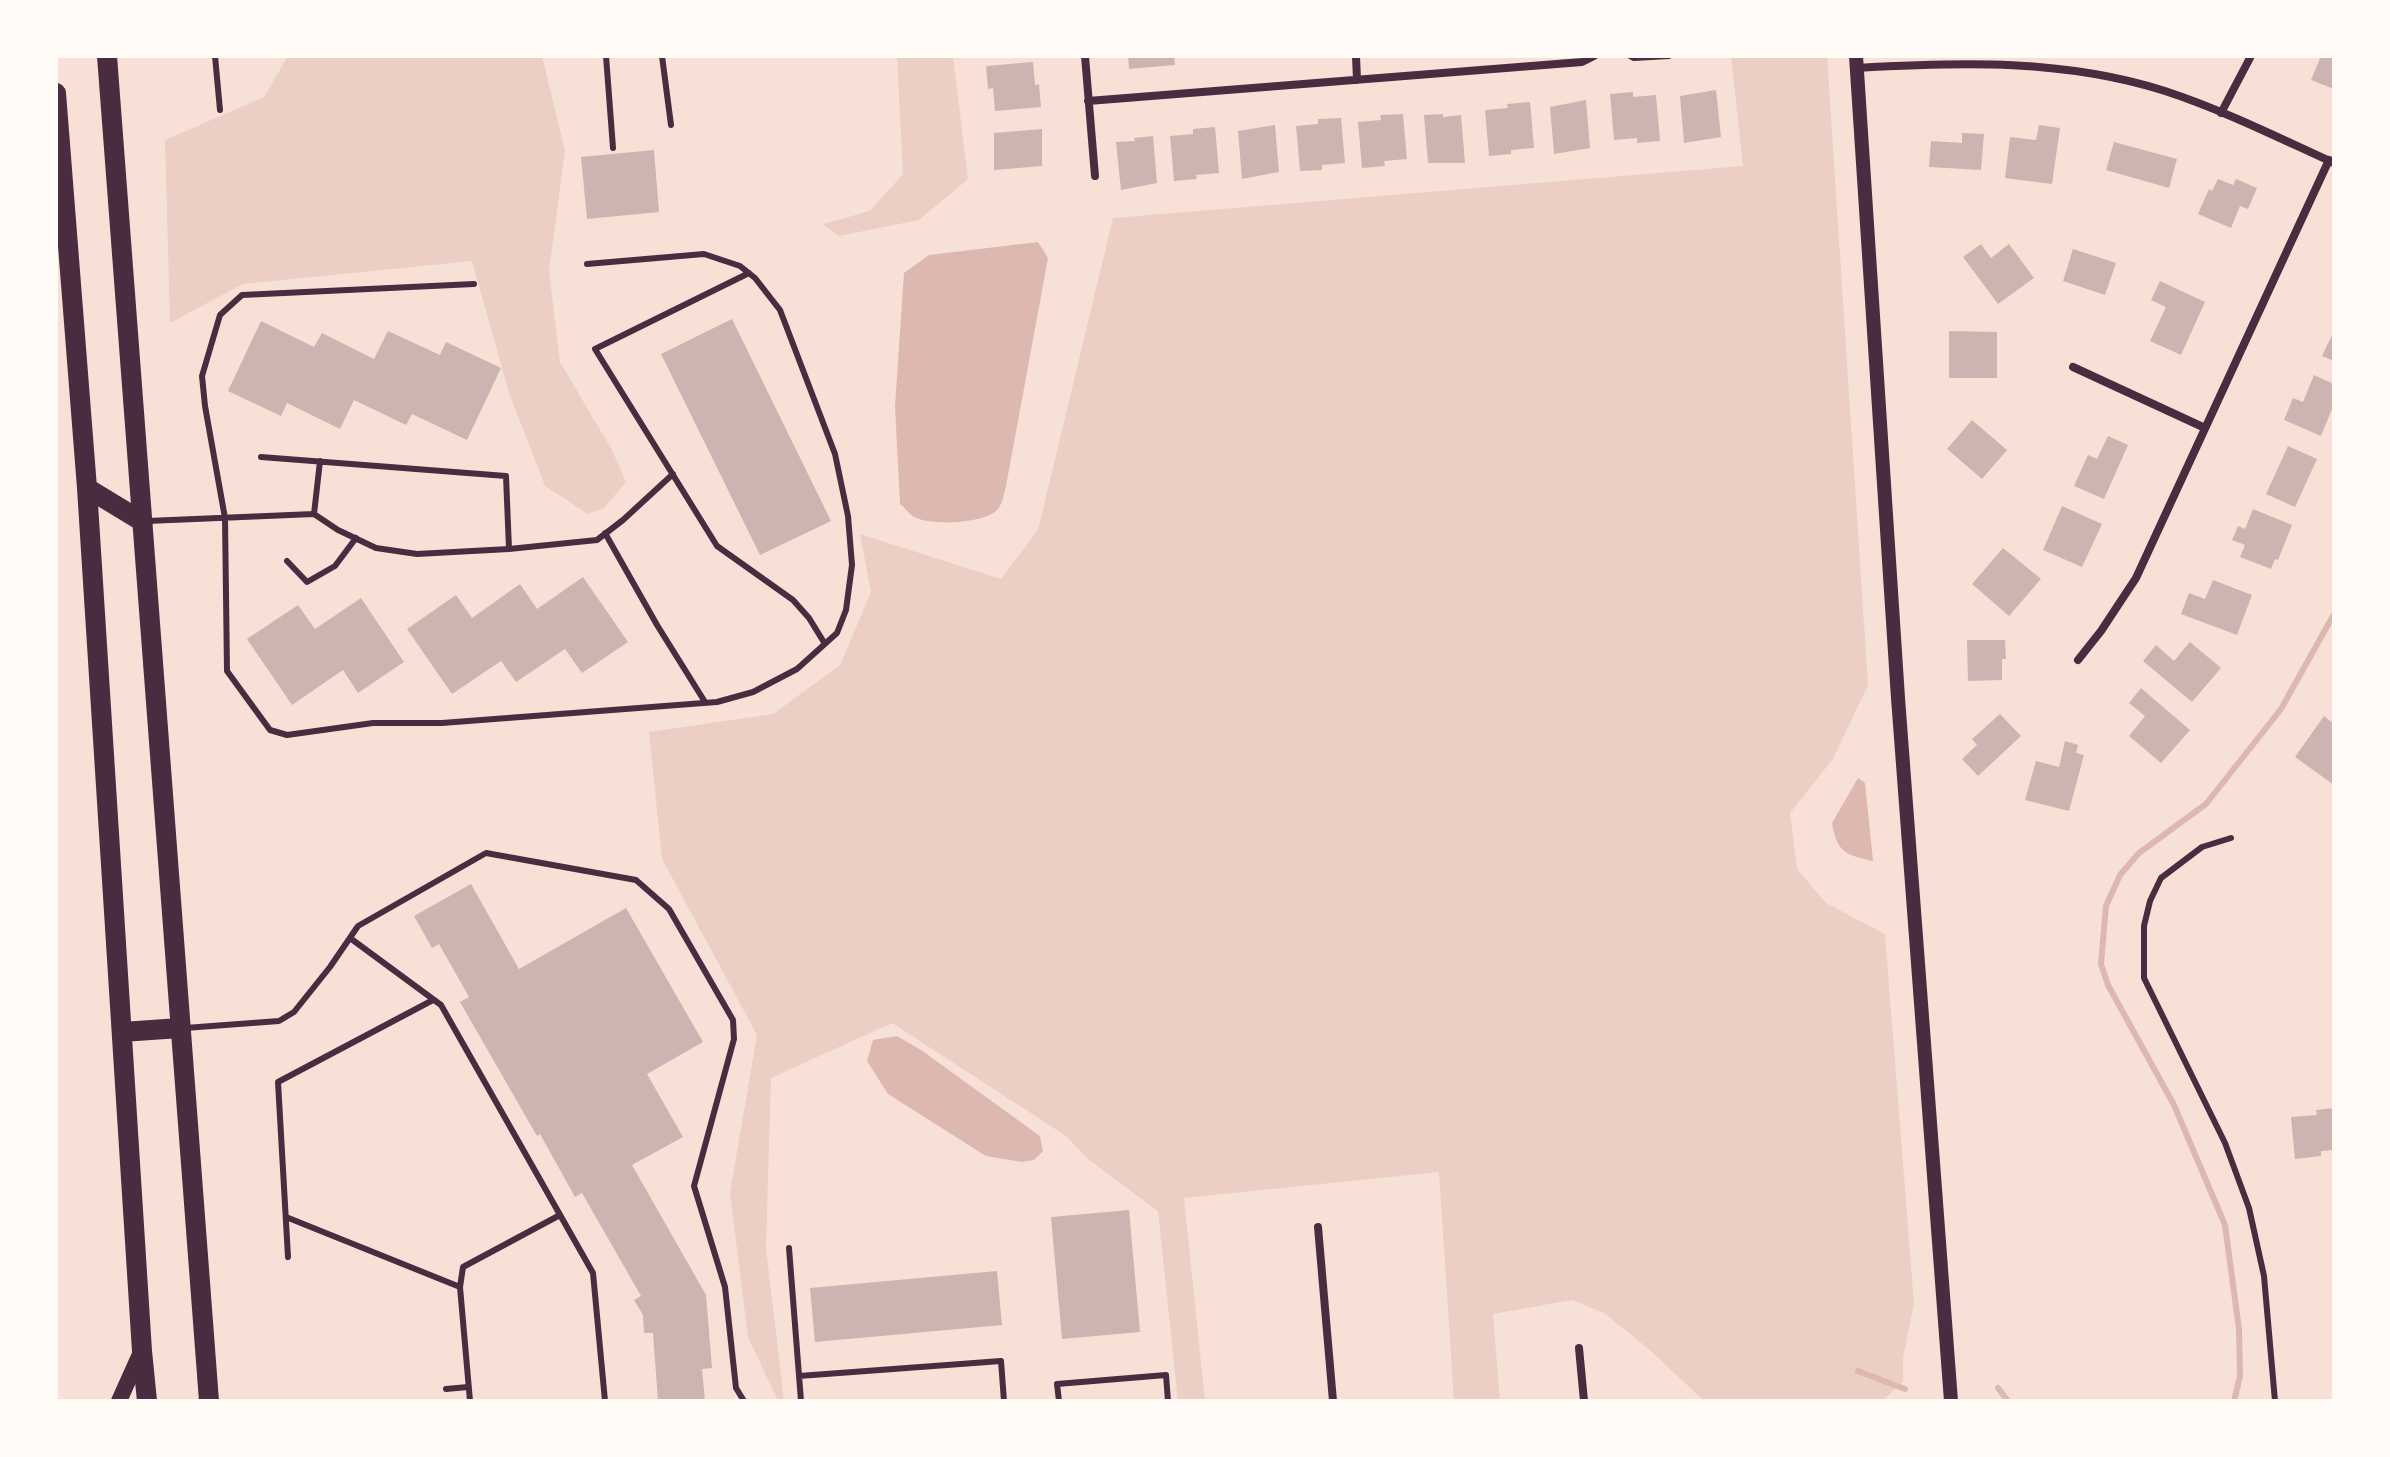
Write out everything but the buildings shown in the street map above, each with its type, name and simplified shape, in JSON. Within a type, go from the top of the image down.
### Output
[{"type":"main road","points":[[107,56],[209,1401]]},
{"type":"main road","points":[[56,93],[87,488],[147,1401]]},
{"type":"main road","points":[[87,488],[143,522]]},
{"type":"main road","points":[[122,1032],[180,1028]]},
{"type":"main road","points":[[119,1401],[142,1351]]},
{"type":"street","points":[[1085,56],[1095,176]]},
{"type":"street","points":[[1356,56],[1357,80]]},
{"type":"street","points":[[1088,101],[1582,62],[1594,56]]},
{"type":"street","points":[[2221,113],[2251,56]]},
{"type":"street","points":[[1951,1401],[1898,698],[1857,62],[2015,64],[2121,79],[2221,113],[2331,161],[2136,578],[2078,660]]},
{"type":"street","points":[[2073,367],[2205,428]]},
{"type":"street","points":[[1318,1227],[1333,1401]]},
{"type":"street","points":[[1579,1348],[1584,1401]]},
{"type":"lane","points":[[215,56],[220,110]]},
{"type":"lane","points":[[606,56],[613,148]]},
{"type":"lane","points":[[662,56],[671,125]]},
{"type":"lane","points":[[1630,56],[1669,56]]},
{"type":"lane","points":[[474,284],[242,295],[220,315],[202,376],[225,518],[227,671],[270,730],[287,735],[373,723],[442,723],[705,702],[753,692],[797,669],[837,633],[846,610],[852,565],[848,516],[835,454],[780,310],[740,266],[704,254],[587,264]]},
{"type":"lane","points":[[749,273],[595,349],[717,546],[793,600],[825,644]]},
{"type":"lane","points":[[261,457],[506,476],[509,549]]},
{"type":"lane","points":[[314,514],[320,461]]},
{"type":"lane","points":[[143,522],[314,514],[338,530],[376,548],[417,554],[509,549],[597,540],[673,474]]},
{"type":"lane","points":[[605,533],[705,702]]},
{"type":"lane","points":[[287,561],[307,582],[335,566],[356,538]]},
{"type":"lane","points":[[2231,838],[2202,847],[2161,878],[2150,901],[2144,926],[2144,978],[2225,1143],[2249,1208],[2264,1276],[2275,1401]]},
{"type":"lane","points":[[180,1028],[279,1021],[294,1012],[358,926],[486,853],[636,880],[669,909],[733,1020],[734,1039],[694,1186],[725,1287],[736,1388],[744,1401]]},
{"type":"lane","points":[[350,938],[441,1005],[593,1273],[605,1401]]},
{"type":"lane","points":[[288,1257],[278,1082],[433,1000]]},
{"type":"lane","points":[[470,1401],[460,1287],[463,1267],[560,1215]]},
{"type":"lane","points":[[286,1217],[460,1287]]},
{"type":"lane","points":[[789,1248],[801,1401]]},
{"type":"lane","points":[[799,1376],[1001,1361],[1004,1401]]},
{"type":"lane","points":[[1059,1401],[1057,1384],[1166,1375],[1168,1401]]},
{"type":"lane","points":[[446,1389],[468,1387]]},
{"type":"shaded area","points":[[288,56],[542,56],[565,151],[549,271],[560,362],[612,450],[626,482],[604,508],[588,514],[545,486],[509,393],[472,261],[243,284],[170,323],[165,140],[264,97]]},
{"type":"shaded area","points":[[897,56],[953,56],[968,179],[919,220],[839,236],[823,224],[870,211],[903,174]]},
{"type":"shaded area","points":[[1731,56],[1827,56],[1868,685],[1833,759],[1790,813],[1797,869],[1826,903],[1885,934],[1914,1304],[1903,1357],[1903,1382],[1882,1401],[1704,1401],[1651,1351],[1604,1313],[1572,1300],[1493,1314],[1500,1401],[1454,1401],[1439,1172],[1184,1198],[1205,1401],[1178,1401],[1158,1211],[1089,1160],[1066,1136],[892,1023],[771,1078],[766,1248],[784,1401],[778,1401],[748,1337],[730,1193],[757,1035],[662,859],[649,732],[773,714],[840,665],[871,592],[860,534],[1001,579],[1038,530],[1113,218],[1743,166]]},
{"type":"shaded area","points":[[1038,242],[1048,258],[1001,504],[992,514],[958,522],[932,522],[914,517],[900,504],[895,406],[904,273],[929,255]]},
{"type":"shaded area","points":[[1858,778],[1865,783],[1873,861],[1844,851],[1832,823]]},
{"type":"shaded area","points":[[897,1036],[1040,1136],[1043,1151],[1034,1160],[1022,1162],[986,1156],[888,1094],[867,1061],[873,1040]]},
{"type":"waterway","points":[[2234,1401],[2240,1376],[2239,1329],[2225,1225],[2174,1105],[2108,985],[2101,964],[2106,906],[2120,875],[2139,853],[2206,804],[2281,709],[2334,614]]},
{"type":"waterway","points":[[1858,1371],[1905,1389]]},
{"type":"waterway","points":[[1998,1388],[2008,1401]]}]
